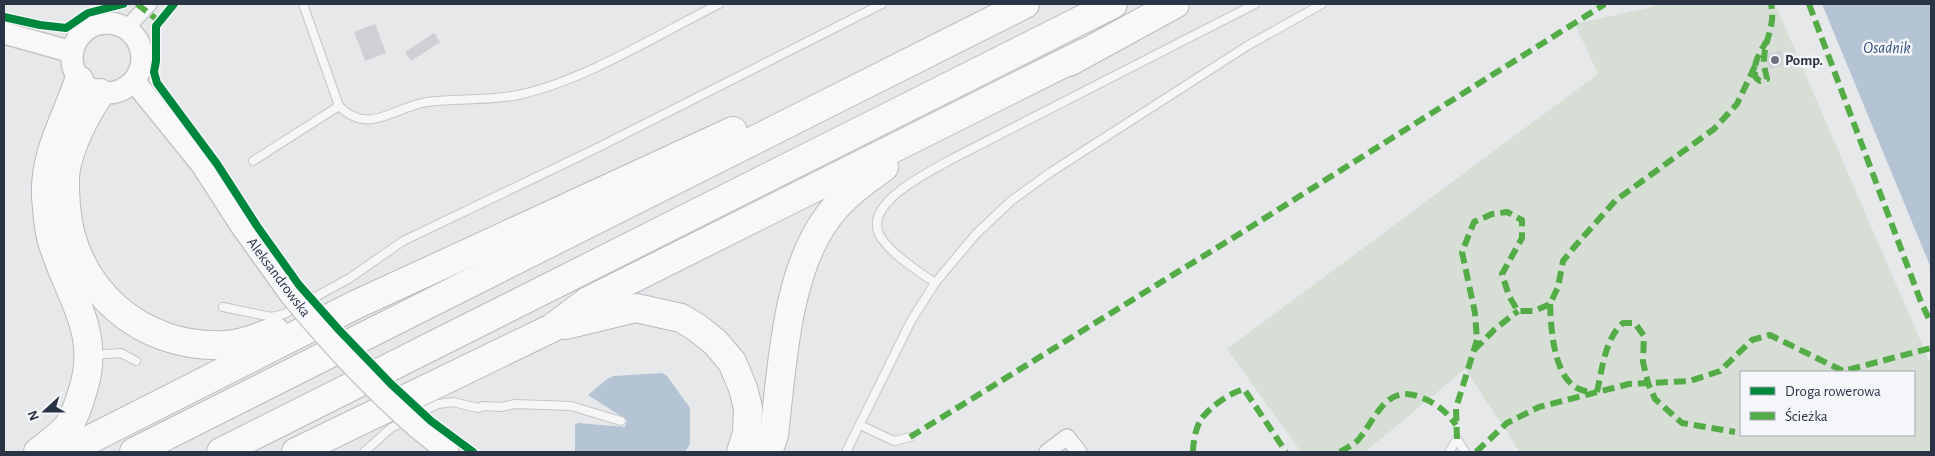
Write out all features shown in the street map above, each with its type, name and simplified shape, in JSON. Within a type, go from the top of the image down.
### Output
[{"type":"highway","points":[[134,452],[1025,4]]},
{"type":"highway","points":[[221,452],[1113,4]]},
{"type":"highway","points":[[768,452],[774,435],[792,299],[802,266],[827,218],[846,196],[884,167],[1084,53],[1175,4]]},
{"type":"highway","points":[[296,452],[552,328],[588,301],[1084,53]]},
{"type":"highway","points":[[59,452],[77,446],[355,305],[694,148],[784,109],[923,55]]},
{"type":"highway","points":[[90,86],[91,106],[75,137],[66,170],[67,218],[82,266],[98,292],[120,311],[148,331],[178,342],[226,345],[253,339],[355,305]]},
{"type":"highway","points":[[38,452],[68,426],[86,381],[89,355],[87,333],[79,307],[51,240],[46,195],[49,160],[90,86]]},
{"type":"highway","points":[[552,328],[636,308],[681,318],[696,327],[715,342],[732,362],[743,388],[748,408],[748,434],[741,452]]},
{"type":"main road","points":[[104,22],[116,23],[127,28],[140,43],[142,53],[142,63],[134,81],[124,89],[113,93],[90,86],[72,62],[72,52],[76,40],[83,31],[93,25],[104,22]]},
{"type":"main road","points":[[4,33],[72,52]]},
{"type":"main road","name":"Aleksandrowska","points":[[134,81],[202,165],[242,228],[290,294],[324,336],[355,369],[418,428],[448,452]]},
{"type":"street","points":[[127,28],[149,4]]},
{"type":"street","points":[[1047,452],[1067,437],[1079,452]]},
{"type":"lane","points":[[303,4],[339,106],[347,114],[360,120],[378,119],[426,102],[517,95],[549,86],[591,69],[719,4]]},
{"type":"lane","points":[[223,307],[272,316],[284,314],[350,278],[403,241],[595,149],[882,4]]},
{"type":"lane","points":[[935,283],[915,269],[881,238],[877,227],[880,211],[890,199],[916,180],[948,161],[1255,4]]},
{"type":"lane","points":[[846,452],[911,320],[935,283],[976,234],[1010,201],[1246,46],[1322,4]]},
{"type":"lane","points":[[253,161],[339,106]]},
{"type":"lane","points":[[89,355],[121,353],[136,361]]},
{"type":"lane","points":[[365,452],[391,428],[438,404],[453,402],[478,408],[515,404],[571,406],[621,421]]},
{"type":"lane","points":[[860,425],[894,441],[910,437]]},
{"type":"lane","points":[[1449,452],[1457,439],[1466,452]]},
{"type":"shaded area","points":[[1665,4],[1775,4],[1931,365],[1931,452],[1520,452],[1465,369],[1365,452],[1301,452],[1227,349],[1598,74],[1575,24]]},
{"type":"water","name":"Osadnik","points":[[1822,4],[1931,4],[1931,268]]},
{"type":"water","points":[[662,373],[667,376],[690,408],[690,444],[685,452],[575,452],[575,425],[578,423],[625,427],[627,420],[588,395],[607,379],[614,376]]},
{"type":"building","points":[[375,24],[386,53],[365,61],[354,32]]},
{"type":"building","points":[[434,33],[440,42],[411,61],[405,52]]},
{"type":"building","name":"Pomp.","points":[[1781,50],[1784,65],[1769,69],[1766,55]]},
{"type":"marked path","points":[[137,4],[159,21]]},
{"type":"marked path","points":[[910,437],[1249,228],[1605,4]]},
{"type":"marked path","points":[[1768,39],[1765,43],[1762,48],[1755,68],[1756,78],[1760,81],[1767,79],[1764,61],[1772,18],[1771,4]]},
{"type":"marked path","points":[[1809,4],[1921,302],[1931,323]]},
{"type":"marked path","points":[[1457,439],[1456,408],[1477,340],[1475,313],[1462,252],[1474,222],[1492,214],[1507,212],[1522,220],[1522,238],[1502,274],[1509,296],[1518,311],[1534,311],[1550,304],[1558,287],[1563,261],[1576,245],[1616,200],[1714,129],[1737,104],[1755,66]]},
{"type":"marked path","points":[[1550,304],[1555,350],[1563,373],[1569,382],[1577,388],[1592,393]]},
{"type":"marked path","points":[[1474,350],[1495,329],[1518,311]]},
{"type":"marked path","points":[[1597,392],[1605,355],[1612,337],[1623,323],[1635,323],[1644,336],[1643,362],[1648,383],[1655,399],[1682,423],[1735,432]]},
{"type":"marked path","points":[[1476,452],[1507,423],[1539,407],[1629,384],[1690,381],[1720,371],[1752,340],[1770,335],[1843,371],[1931,348]]},
{"type":"marked path","points":[[1193,452],[1195,434],[1202,418],[1221,400],[1244,389],[1286,452]]},
{"type":"marked path","points":[[1340,452],[1357,441],[1383,405],[1399,395],[1408,394],[1431,402],[1456,425]]},
{"type":"cycle path","points":[[4,17],[40,25],[66,28],[88,13],[123,4]]},
{"type":"cycle path","points":[[174,4],[156,26],[156,61],[154,72],[157,83],[217,164],[257,226],[299,285],[391,384],[431,421],[473,452]]},
{"type":"place","name":"Pomp.","points":[[1775,60]]}]
